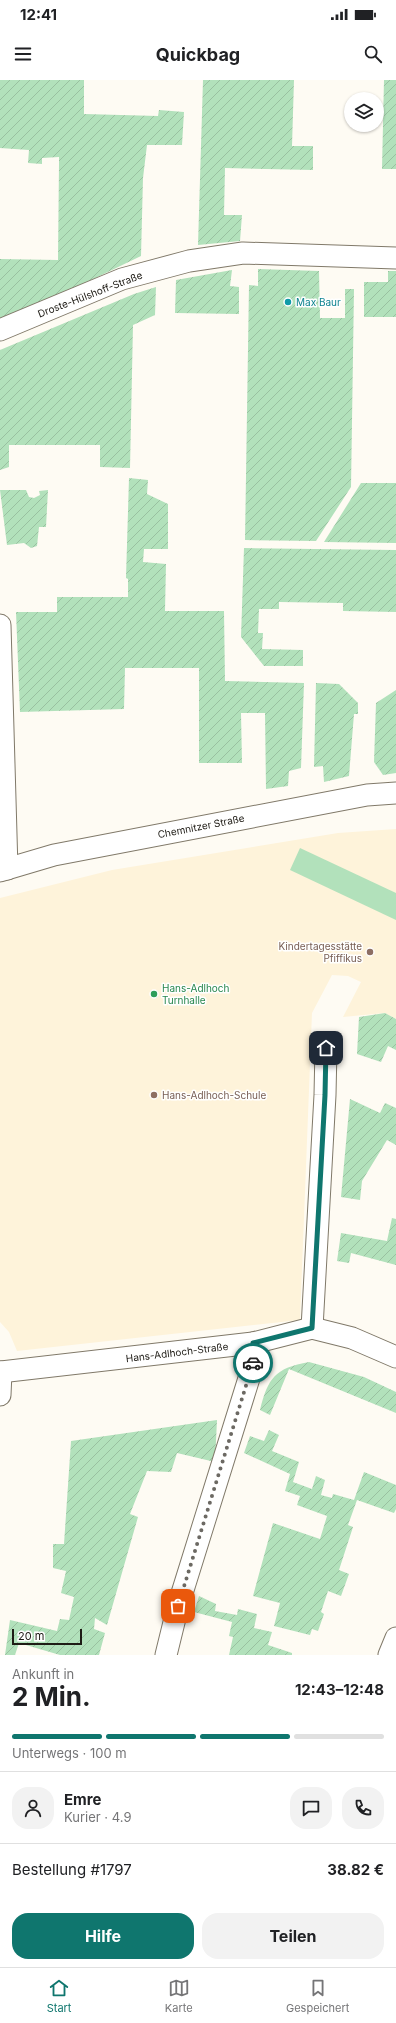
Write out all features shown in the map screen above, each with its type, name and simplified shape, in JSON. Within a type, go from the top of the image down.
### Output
[{"type":"street","name":"Droste-Hülshoff-Straße","points":[[0,330],[122,279],[190,261],[243,253],[396,258]]},
{"type":"street","points":[[0,625],[4,870]]},
{"type":"street","name":"Chemnitzer Straße","points":[[4,870],[54,856],[119,842],[367,795],[396,793]]},
{"type":"street","points":[[312,1328],[325,1095],[326,1048]]},
{"type":"street","name":"Hans-Adlhoch-Straße","points":[[1,1372],[253,1343],[312,1328],[352,1338],[396,1358]]},
{"type":"street","points":[[166,1655],[178,1606],[255,1359],[253,1343]]},
{"type":"street","points":[[0,1395],[1,1372]]},
{"type":"street","points":[[389,1655],[396,1638]]},
{"type":"shaded area","name":"Hans-Adlhoch-Schule","points":[[396,829],[396,1019],[385,1013],[343,1017],[361,982],[348,976],[332,975],[312,1013],[300,1320],[17,1351],[9,1332],[0,1322],[0,898],[112,870],[338,833]]},
{"type":"green space","points":[[0,80],[84,80],[84,114],[158,116],[159,110],[184,112],[182,145],[147,145],[143,178],[141,256],[0,324],[0,259],[58,260],[59,157],[42,158],[42,164],[28,163],[29,150],[0,148]]},
{"type":"green space","points":[[203,80],[294,80],[292,146],[313,146],[313,170],[225,168],[224,215],[242,215],[240,241],[198,245]]},
{"type":"green space","points":[[384,80],[396,80],[396,169],[382,169]]},
{"type":"green space","points":[[258,269],[319,271],[320,318],[345,318],[345,289],[354,289],[351,487],[316,541],[245,540],[249,285],[258,286]]},
{"type":"green space","points":[[232,270],[230,286],[239,287],[239,314],[175,313],[176,280]]},
{"type":"green space","points":[[388,271],[396,271],[396,317],[364,317],[364,282],[388,282]]},
{"type":"green space","points":[[156,287],[155,315],[133,325],[130,468],[100,467],[100,445],[9,445],[9,467],[0,470],[0,350],[134,294]]},
{"type":"green space","points":[[129,478],[148,480],[147,494],[168,504],[168,549],[144,549],[143,562],[166,564],[165,611],[224,611],[225,681],[304,683],[301,768],[289,771],[288,786],[266,789],[265,713],[241,713],[242,763],[199,763],[199,668],[125,668],[124,709],[20,712],[16,612],[57,612],[57,597],[128,597],[128,579],[126,578]]},
{"type":"green space","points":[[361,483],[396,483],[396,543],[324,542]]},
{"type":"green space","points":[[0,490],[26,490],[29,497],[34,498],[40,495],[39,491],[48,490],[46,527],[39,527],[37,546],[31,548],[24,543],[7,545]]},
{"type":"green space","points":[[244,548],[396,550],[396,612],[343,611],[343,603],[279,602],[279,609],[259,609],[258,633],[263,633],[262,649],[303,650],[303,666],[264,666],[241,637]]},
{"type":"green space","points":[[316,683],[339,684],[358,703],[358,714],[354,714],[349,776],[324,782],[323,766],[314,767]]},
{"type":"green space","points":[[396,690],[396,773],[383,775],[374,762],[376,703]]},
{"type":"green space","points":[[300,848],[396,893],[396,920],[290,870]]},
{"type":"green space","points":[[385,1013],[396,1019],[396,1050],[388,1046],[381,1062],[357,1054],[359,1017]]},
{"type":"green space","points":[[350,1099],[380,1113],[385,1103],[396,1108],[396,1145],[387,1140],[362,1181],[360,1200],[341,1197]]},
{"type":"green space","points":[[392,1218],[396,1219],[396,1265],[351,1253],[349,1263],[337,1261],[341,1233],[387,1241]]},
{"type":"green space","points":[[309,1362],[364,1377],[396,1392],[396,1413],[289,1369],[270,1415],[260,1410],[266,1390],[275,1376],[281,1371],[297,1364]]},
{"type":"green space","points":[[217,1420],[215,1462],[177,1453],[171,1472],[147,1471],[130,1514],[138,1517],[107,1625],[95,1618],[94,1629],[105,1633],[99,1655],[60,1655],[19,1643],[15,1655],[5,1655],[10,1620],[57,1631],[60,1619],[69,1620],[74,1597],[61,1593],[66,1571],[53,1568],[53,1544],[64,1544],[71,1441]]},
{"type":"green space","points":[[269,1430],[279,1435],[272,1451],[299,1462],[293,1482],[312,1489],[316,1476],[325,1480],[321,1495],[332,1498],[333,1494],[354,1500],[364,1472],[396,1485],[396,1509],[394,1513],[357,1500],[348,1525],[353,1527],[339,1570],[349,1574],[341,1596],[328,1591],[321,1612],[324,1614],[318,1631],[312,1629],[310,1635],[274,1626],[280,1603],[253,1596],[273,1523],[320,1539],[327,1516],[297,1505],[300,1496],[285,1491],[290,1474],[244,1453],[250,1436],[264,1441]]},
{"type":"green space","points":[[199,1596],[216,1604],[215,1611],[237,1615],[238,1609],[257,1614],[254,1628],[272,1632],[268,1645],[292,1653],[292,1655],[229,1655],[233,1637],[229,1636],[232,1622],[194,1612]]},
{"type":"way so far","points":[[178,1606],[253,1363]]},
{"type":"place","name":"Max Baur","points":[[288,302]]},
{"type":"place","name":"Kindertagesstätte Pfiffikus","points":[[370,952]]},
{"type":"place","name":"Hans-Adlhoch Turnhalle","points":[[154,994]]},
{"type":"place","name":"Hans-Adlhoch-Schule","points":[[154,1095]]},
{"type":"route","points":[[253,1363],[255,1359],[253,1343],[312,1328],[325,1095],[326,1048]]}]
